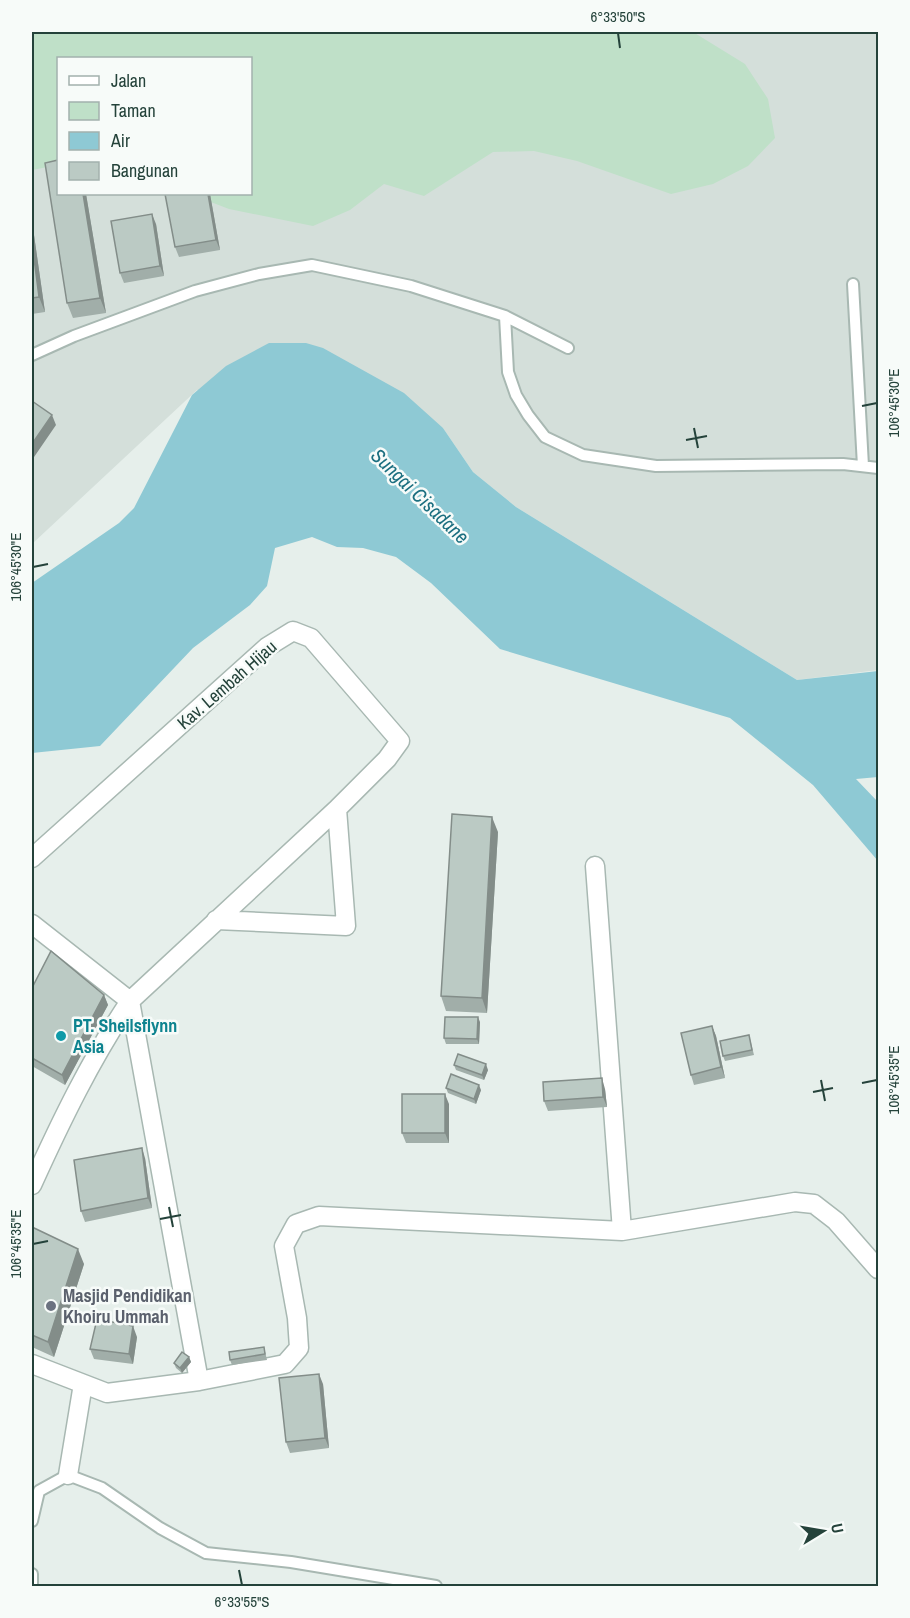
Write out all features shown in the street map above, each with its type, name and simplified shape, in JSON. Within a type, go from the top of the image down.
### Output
[{"type":"street","name":"Kav. Lembah Hijau","points":[[32,858],[267,647],[292,631],[311,638],[400,741],[387,759],[337,809],[130,1000],[64,1114],[32,1185]]},
{"type":"street","points":[[216,920],[346,926],[337,809]]},
{"type":"street","points":[[595,866],[622,1231]]},
{"type":"street","points":[[32,924],[130,1000],[199,1381]]},
{"type":"street","points":[[32,1364],[107,1393],[199,1381],[285,1364],[299,1348],[297,1318],[284,1246],[296,1224],[319,1216],[622,1231],[795,1202],[813,1204],[836,1221],[879,1269]]},
{"type":"street","points":[[68,1475],[83,1384]]},
{"type":"lane","points":[[32,355],[74,336],[195,291],[259,274],[312,265],[411,286],[505,316],[568,348]]},
{"type":"lane","points":[[853,284],[863,466]]},
{"type":"lane","points":[[505,316],[508,372],[516,395],[528,415],[546,437],[583,455],[656,466],[843,464],[879,468]]},
{"type":"lane","points":[[32,1521],[39,1491],[68,1475],[102,1488],[160,1528],[206,1553],[291,1562],[436,1587]]},
{"type":"lane","points":[[32,1574],[32,1587]]},
{"type":"shaded area","points":[[70,32],[878,32],[878,670],[797,680],[516,507],[473,472],[443,428],[197,390],[32,544],[32,40]]},
{"type":"green space","points":[[32,32],[693,32],[745,64],[768,99],[775,138],[748,166],[713,184],[671,194],[577,161],[534,151],[493,152],[424,196],[384,184],[350,210],[313,226],[229,209],[193,195],[252,195],[252,57],[57,57],[57,165],[32,170]]},
{"type":"water","name":"Sungai Cisadane","points":[[269,343],[306,343],[323,348],[404,393],[443,428],[473,472],[516,507],[797,680],[878,671],[878,777],[856,779],[878,802],[878,861],[813,785],[730,718],[500,649],[431,583],[396,557],[363,548],[337,547],[312,537],[275,548],[267,586],[250,605],[193,648],[100,746],[32,753],[32,583],[119,523],[134,508],[192,395],[226,366]]},
{"type":"building","points":[[57,160],[57,195],[83,195],[100,298],[67,303],[45,163]]},
{"type":"building","points":[[165,195],[208,195],[216,240],[175,247]]},
{"type":"building","points":[[152,214],[160,266],[120,273],[111,221]]},
{"type":"building","points":[[32,243],[39,297],[32,298]]},
{"type":"building","points":[[32,401],[52,415],[32,444]]},
{"type":"building","points":[[452,814],[492,817],[482,998],[441,996]]},
{"type":"building","name":"PT. Sheilsflynn Asia","points":[[51,951],[104,995],[62,1075],[32,1058],[32,988]]},
{"type":"building","points":[[445,1017],[478,1017],[477,1039],[444,1038]]},
{"type":"building","points":[[712,1026],[721,1067],[691,1075],[681,1033]]},
{"type":"building","points":[[749,1035],[752,1050],[723,1056],[720,1041]]},
{"type":"building","points":[[458,1054],[486,1064],[482,1075],[454,1065]]},
{"type":"building","points":[[451,1074],[479,1085],[474,1099],[446,1088]]},
{"type":"building","points":[[602,1078],[603,1097],[544,1101],[543,1082]]},
{"type":"building","points":[[402,1094],[445,1094],[445,1133],[402,1133]]},
{"type":"building","points":[[142,1148],[148,1198],[81,1211],[74,1160]]},
{"type":"building","name":"Masjid Pendidikan Khoiru Ummah","points":[[32,1227],[78,1249],[48,1342],[32,1335]]},
{"type":"building","points":[[97,1319],[133,1326],[129,1354],[90,1349]]},
{"type":"building","points":[[264,1347],[265,1354],[230,1360],[229,1352]]},
{"type":"building","points":[[182,1352],[189,1357],[180,1368],[174,1363]]},
{"type":"building","points":[[319,1374],[325,1438],[286,1442],[279,1378]]},
{"type":"place","name":"PT. Sheilsflynn Asia","points":[[61,1036]]},
{"type":"place","name":"Masjid Pendidikan Khoiru Ummah","points":[[51,1306]]}]
